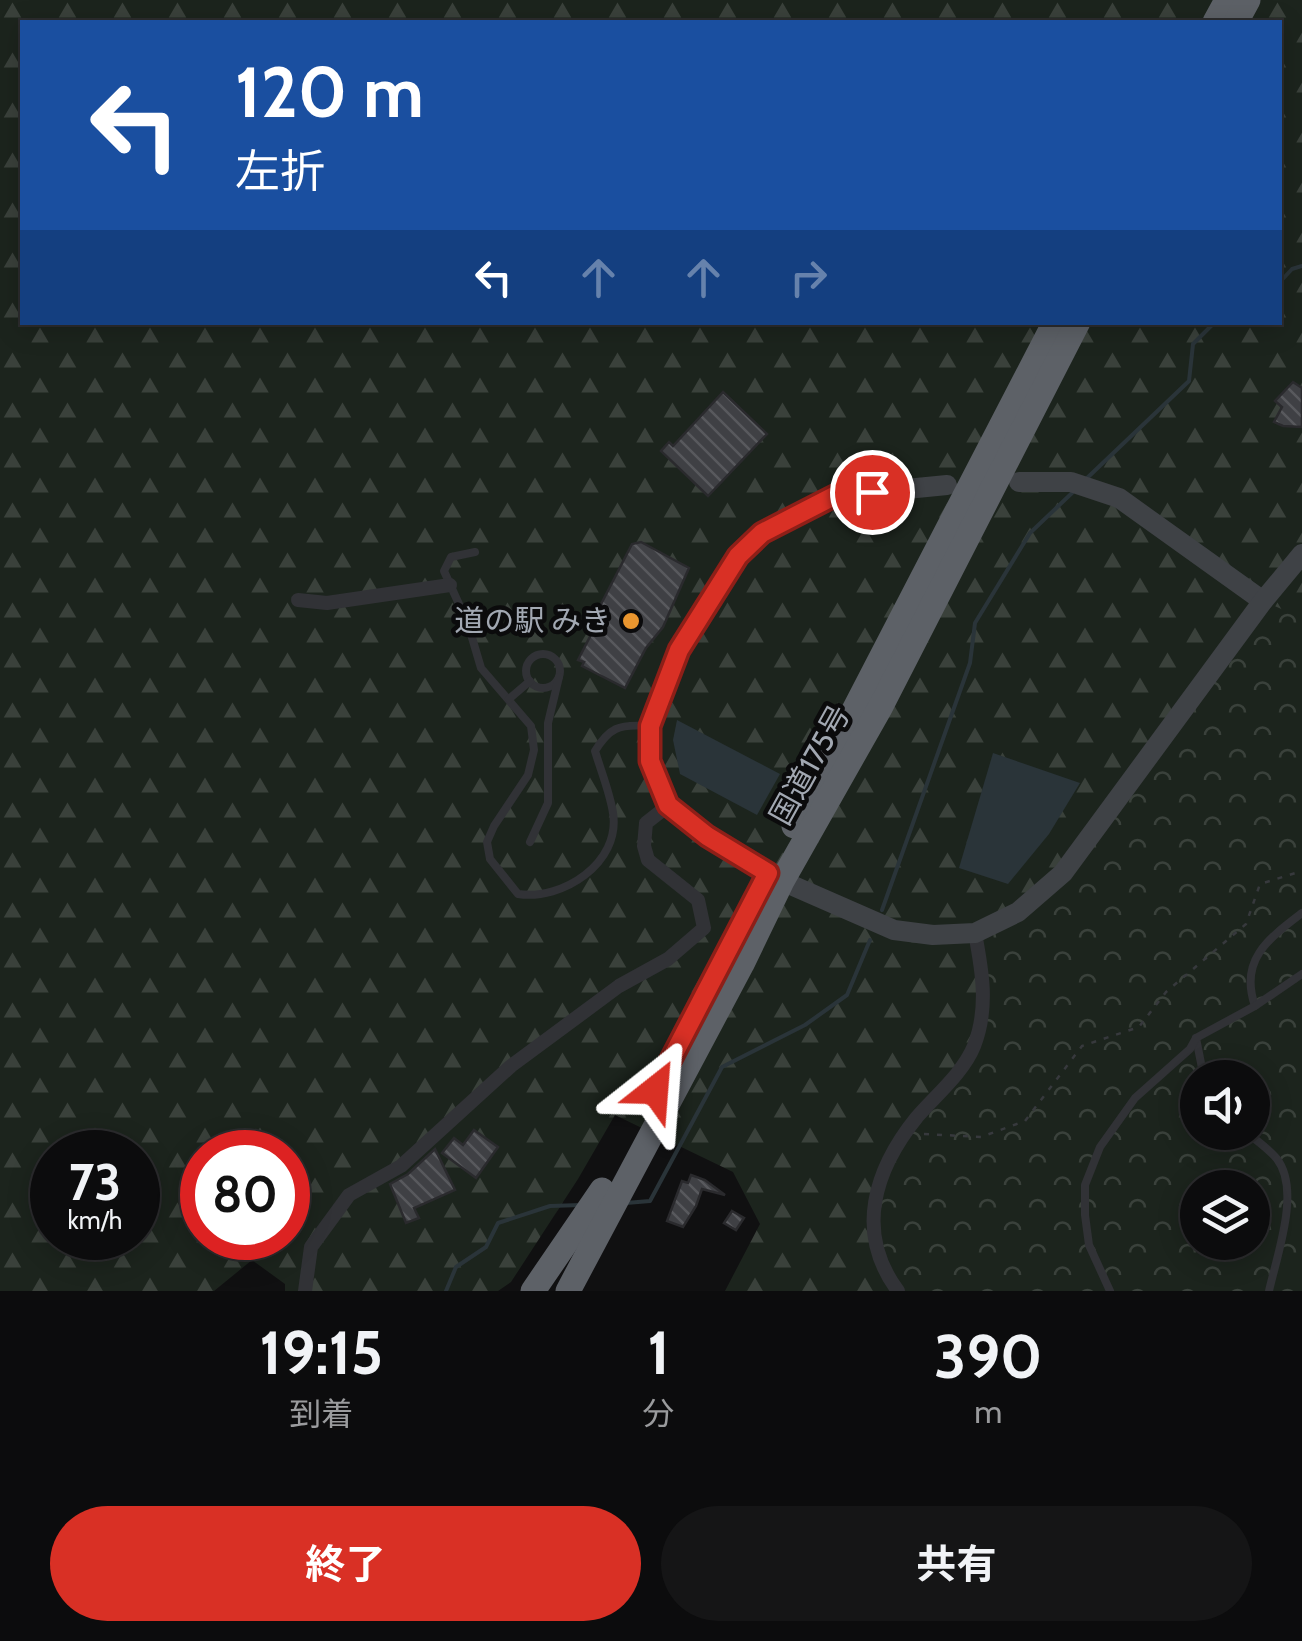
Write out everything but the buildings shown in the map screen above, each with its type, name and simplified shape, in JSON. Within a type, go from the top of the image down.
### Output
[{"type":"highway","name":"国道175号","points":[[568,1291],[742,964],[775,877],[1054,325]]},
{"type":"highway","name":"国道175号","points":[[550,1291],[727,957],[880,708],[1076,325]]},
{"type":"highway","points":[[533,1291],[602,1190]]},
{"type":"street","points":[[1019,482],[1071,482],[1120,498],[1263,602]]},
{"type":"street","points":[[947,485],[834,496],[762,533],[738,556],[679,650],[650,726],[650,761],[668,805],[707,836],[775,877],[894,930],[933,935],[975,932],[1018,912],[1064,874],[1302,554]]},
{"type":"street","points":[[298,600],[328,604],[450,585]]},
{"type":"street","points":[[305,1291],[310,1248],[350,1194],[401,1166],[511,1066],[619,986],[668,959],[704,928],[698,900],[648,860],[644,846],[646,823],[668,805]]},
{"type":"street","points":[[898,1291],[876,1248],[873,1220],[888,1158],[973,1048],[982,1020],[984,982],[975,932]]},
{"type":"lane","points":[[475,552],[452,557],[444,570],[468,624],[481,668],[531,726],[534,750],[528,775],[487,842],[490,860],[518,894],[536,897],[574,883],[594,868],[611,844],[614,816],[595,752],[606,732],[624,724],[650,726]]},
{"type":"lane","points":[[530,842],[548,804],[548,722],[559,677],[557,660],[542,653],[528,661],[530,682],[546,688],[559,677]]},
{"type":"lane","points":[[509,699],[530,682]]},
{"type":"lane","points":[[1255,1006],[1249,972],[1260,950],[1302,913]]},
{"type":"lane","points":[[1110,1291],[1089,1245],[1085,1185],[1100,1147],[1135,1098],[1190,1050],[1196,1038],[1255,1006],[1302,974]]},
{"type":"lane","points":[[1196,1038],[1200,1060]]},
{"type":"lane","points":[[1267,1150],[1278,1159],[1286,1178],[1288,1200],[1269,1291]]},
{"type":"path","points":[[909,1129],[981,1137],[1025,1120],[1082,1046],[1139,1027],[1166,992],[1246,924],[1260,884],[1302,871]]},
{"type":"green space","points":[[0,0],[1302,0],[1302,964],[1283,1110],[1302,1291],[725,1291],[760,1224],[733,1172],[615,1115],[511,1282],[498,1291],[285,1291],[285,1284],[252,1260],[214,1291],[0,1291]]},
{"type":"green space","points":[[1263,601],[1302,618],[1302,1291],[898,1291],[873,1220],[888,1158],[973,1048],[982,1009],[975,933],[1063,873]]},
{"type":"shaded area","points":[[677,720],[780,774],[757,815],[680,774],[673,740]]},
{"type":"shaded area","points":[[993,753],[1080,783],[1049,834],[1008,884],[959,868]]},
{"type":"waterway","points":[[1282,280],[1292,269],[1302,266]]},
{"type":"waterway","points":[[1086,479],[1189,381],[1193,344],[1212,325]]},
{"type":"waterway","points":[[882,910],[970,663],[975,623],[1030,533],[1072,493]]},
{"type":"waterway","points":[[626,1203],[650,1201],[722,1067],[805,1025],[847,995],[870,940]]},
{"type":"waterway","points":[[446,1291],[456,1267],[486,1247],[498,1223],[550,1206],[581,1205]]},
{"type":"place","name":"道の駅 みき","points":[[631,621]]},
{"type":"route","points":[[655,1090],[768,873],[707,836],[668,805],[650,761],[650,726],[679,650],[738,556],[762,533],[834,496],[872,492]]}]
